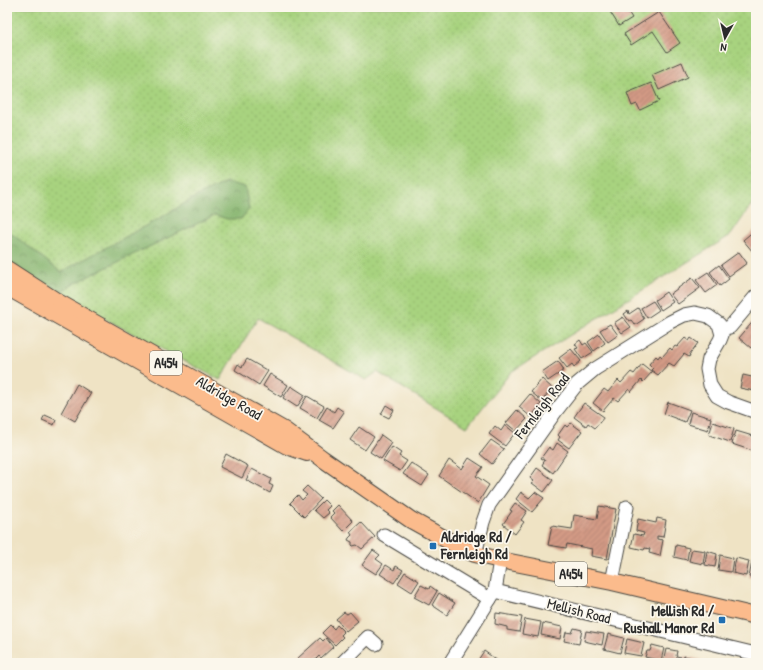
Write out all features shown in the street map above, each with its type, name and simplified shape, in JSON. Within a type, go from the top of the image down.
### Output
[{"type":"main road","name":"Aldridge Road","points":[[7,269],[58,302],[284,430],[323,460],[396,509],[439,536],[476,554]]},
{"type":"main road","name":"Aldridge Road","points":[[7,287],[287,446],[323,460]]},
{"type":"main road","name":"A454","points":[[476,554],[612,582],[756,616]]},
{"type":"street","points":[[756,296],[730,327],[721,329],[722,335],[709,359],[707,369],[710,385],[717,396],[728,402],[756,412]]},
{"type":"street","name":"Fernleigh Road","points":[[476,554],[483,522],[489,505],[577,384],[595,369],[670,322],[684,315],[696,313],[708,316],[719,324],[721,329]]},
{"type":"street","points":[[612,582],[627,507]]},
{"type":"street","name":"Mellish Road","points":[[384,535],[493,595],[756,654]]},
{"type":"street","points":[[450,663],[493,595],[500,560]]},
{"type":"street","points":[[342,663],[368,637],[376,644]]},
{"type":"green space","points":[[7,7],[756,7],[756,198],[731,235],[511,372],[467,427],[377,372],[366,380],[258,318],[220,380],[52,291],[7,262]]},
{"type":"green space","points":[[226,182],[245,187],[249,209],[241,219],[227,219],[215,215],[63,290],[52,291],[7,262],[7,230],[61,272],[197,196]]},
{"type":"building","points":[[607,7],[625,7],[632,18],[619,26]]},
{"type":"building","points":[[659,12],[680,43],[667,52],[653,31],[631,45],[624,34]]},
{"type":"building","points":[[682,62],[688,77],[659,90],[652,75]]},
{"type":"building","points":[[651,83],[659,101],[640,110],[637,104],[632,106],[627,93]]},
{"type":"building","points":[[756,229],[756,249],[753,252],[743,240]]},
{"type":"building","points":[[739,252],[747,263],[729,276],[721,265]]},
{"type":"building","points":[[719,265],[729,279],[720,286],[710,272]]},
{"type":"building","points":[[708,272],[717,285],[706,293],[696,280]]},
{"type":"building","points":[[692,278],[700,288],[678,304],[670,294]]},
{"type":"building","points":[[666,292],[673,302],[661,310],[655,300]]},
{"type":"building","points":[[653,301],[659,310],[647,318],[641,308]]},
{"type":"building","points":[[638,308],[644,319],[635,325],[631,320],[629,321],[624,314],[628,311],[629,314]]},
{"type":"building","points":[[623,317],[631,327],[622,333],[614,323]]},
{"type":"building","points":[[756,318],[756,342],[751,348],[739,338]]},
{"type":"building","points":[[610,324],[618,335],[608,342],[600,330]]},
{"type":"building","points":[[599,334],[605,343],[594,351],[588,342]]},
{"type":"building","points":[[685,338],[689,341],[691,338],[698,343],[689,357],[684,354],[674,366],[669,363],[658,375],[651,370],[653,368],[649,364],[656,356],[658,358],[660,355],[662,357],[670,348],[672,350],[675,346],[677,347]]},
{"type":"building","points":[[580,340],[583,345],[586,343],[593,352],[582,359],[575,349],[578,348],[575,344]]},
{"type":"building","points":[[571,349],[581,361],[574,367],[572,364],[567,368],[559,358]]},
{"type":"building","points":[[247,359],[268,371],[259,385],[235,370],[238,364],[242,367]]},
{"type":"building","points":[[558,361],[564,370],[548,381],[542,372]]},
{"type":"building","points":[[642,364],[652,372],[643,382],[641,380],[631,392],[629,389],[618,401],[614,398],[603,411],[593,403],[604,389],[608,392],[618,380],[621,383],[631,372],[634,374]]},
{"type":"building","points":[[270,374],[288,385],[281,397],[263,386]]},
{"type":"building","points":[[743,375],[756,378],[754,391],[740,388]]},
{"type":"building","points":[[542,379],[552,388],[542,401],[531,392]]},
{"type":"building","points":[[77,384],[91,393],[75,421],[61,413]]},
{"type":"building","points":[[291,386],[305,395],[297,407],[283,398]]},
{"type":"building","points":[[530,394],[541,404],[531,417],[519,407]]},
{"type":"building","points":[[307,396],[324,406],[317,418],[300,408]]},
{"type":"building","points":[[668,402],[690,410],[685,422],[664,414]]},
{"type":"building","points":[[584,403],[604,417],[595,428],[588,423],[586,426],[574,417]]},
{"type":"building","points":[[386,405],[394,410],[389,418],[381,414]]},
{"type":"building","points":[[327,407],[334,412],[337,407],[344,412],[333,428],[319,420]]},
{"type":"building","points":[[517,410],[527,419],[516,431],[506,423]]},
{"type":"building","points":[[691,412],[711,418],[708,430],[688,424]]},
{"type":"building","points":[[45,415],[56,420],[54,425],[42,420]]},
{"type":"building","points":[[713,422],[734,429],[730,442],[709,435]]},
{"type":"building","points":[[571,423],[582,431],[569,448],[558,440],[560,437],[558,435],[565,425],[567,427]]},
{"type":"building","points":[[505,425],[515,433],[505,446],[489,434],[495,426],[501,431]]},
{"type":"building","points":[[359,427],[374,437],[365,450],[350,440]]},
{"type":"building","points":[[736,431],[756,437],[756,452],[732,444]]},
{"type":"building","points":[[381,435],[392,443],[381,459],[370,452]]},
{"type":"building","points":[[491,440],[504,449],[492,464],[480,454]]},
{"type":"building","points":[[557,443],[568,451],[553,473],[542,465],[545,460],[541,458],[549,447],[553,450]]},
{"type":"building","points":[[392,447],[401,453],[399,456],[407,461],[400,471],[383,461]]},
{"type":"building","points":[[226,454],[248,466],[242,478],[220,467]]},
{"type":"building","points":[[469,458],[483,467],[476,476],[489,485],[478,503],[439,476],[449,460],[462,469]]},
{"type":"building","points":[[411,463],[429,475],[422,486],[403,474]]},
{"type":"building","points":[[537,468],[553,480],[544,492],[532,483],[534,481],[530,478]]},
{"type":"building","points":[[252,469],[271,479],[269,484],[273,486],[270,493],[246,480]]},
{"type":"building","points":[[307,486],[321,499],[304,517],[290,503],[298,495],[302,500],[307,495],[302,491]]},
{"type":"building","points":[[521,492],[529,498],[535,492],[544,498],[532,512],[516,499]]},
{"type":"building","points":[[324,500],[330,506],[326,510],[329,513],[323,518],[314,510]]},
{"type":"building","points":[[515,503],[527,511],[521,520],[524,522],[515,534],[503,524],[512,511],[510,510]]},
{"type":"building","points":[[338,505],[353,521],[343,531],[330,517],[334,513],[332,511]]},
{"type":"building","points":[[599,506],[616,509],[607,559],[591,556],[592,549],[567,544],[566,548],[548,545],[552,526],[572,529],[574,515],[597,519]]},
{"type":"building","points":[[657,518],[666,520],[663,537],[657,536],[657,539],[663,540],[660,556],[649,553],[650,549],[645,548],[644,550],[631,547],[634,534],[643,536],[644,533],[636,531],[638,519],[656,523]]},
{"type":"building","points":[[361,522],[375,537],[362,549],[357,545],[353,546],[352,542],[348,540],[352,535],[350,532]]},
{"type":"building","points":[[676,545],[689,548],[687,560],[674,557]]},
{"type":"building","points":[[692,549],[705,551],[703,564],[689,561]]},
{"type":"building","points":[[373,550],[380,555],[376,559],[383,564],[376,574],[362,565]]},
{"type":"building","points":[[707,551],[717,554],[715,567],[705,565]]},
{"type":"building","points":[[720,555],[733,558],[731,572],[718,570]]},
{"type":"building","points":[[756,555],[756,579],[749,577],[753,557]]},
{"type":"building","points":[[736,558],[749,561],[746,576],[733,573]]},
{"type":"building","points":[[386,565],[394,570],[396,566],[403,570],[394,583],[380,574]]},
{"type":"building","points":[[405,572],[419,581],[412,592],[398,583]]},
{"type":"building","points":[[421,585],[429,589],[430,586],[437,591],[429,605],[414,597]]},
{"type":"building","points":[[439,593],[455,603],[447,615],[432,605]]},
{"type":"building","points":[[344,612],[347,614],[350,612],[358,621],[346,631],[336,619]]},
{"type":"building","points":[[496,613],[522,617],[519,632],[507,630],[507,627],[495,624]]},
{"type":"building","points":[[525,619],[541,622],[538,637],[522,634]]},
{"type":"building","points":[[543,623],[562,627],[560,639],[541,635]]},
{"type":"building","points":[[330,625],[334,629],[337,625],[344,632],[341,635],[343,637],[335,645],[322,633]]},
{"type":"building","points":[[574,628],[582,630],[579,644],[564,641],[566,632],[572,633]]},
{"type":"building","points":[[586,631],[604,634],[602,645],[584,641]]},
{"type":"building","points":[[608,634],[624,638],[620,653],[604,649]]},
{"type":"building","points":[[320,638],[323,641],[326,638],[333,647],[321,658],[319,656],[315,660],[318,663],[303,663],[298,658]]},
{"type":"building","points":[[627,639],[644,643],[641,656],[624,653]]},
{"type":"building","points":[[652,645],[664,648],[661,661],[645,657],[647,651],[650,651]]},
{"type":"building","points":[[666,649],[677,651],[676,656],[681,657],[679,663],[663,663]]},
{"type":"building","points":[[484,651],[498,661],[497,663],[476,663]]},
{"type":"building","points":[[684,656],[701,660],[700,663],[683,663]]},
{"type":"place","name":"Aldridge Rd / Fernleigh Rd","points":[[433,546]]},
{"type":"place","name":"Mellish Rd / Rushall Manor Rd","points":[[722,620]]}]
